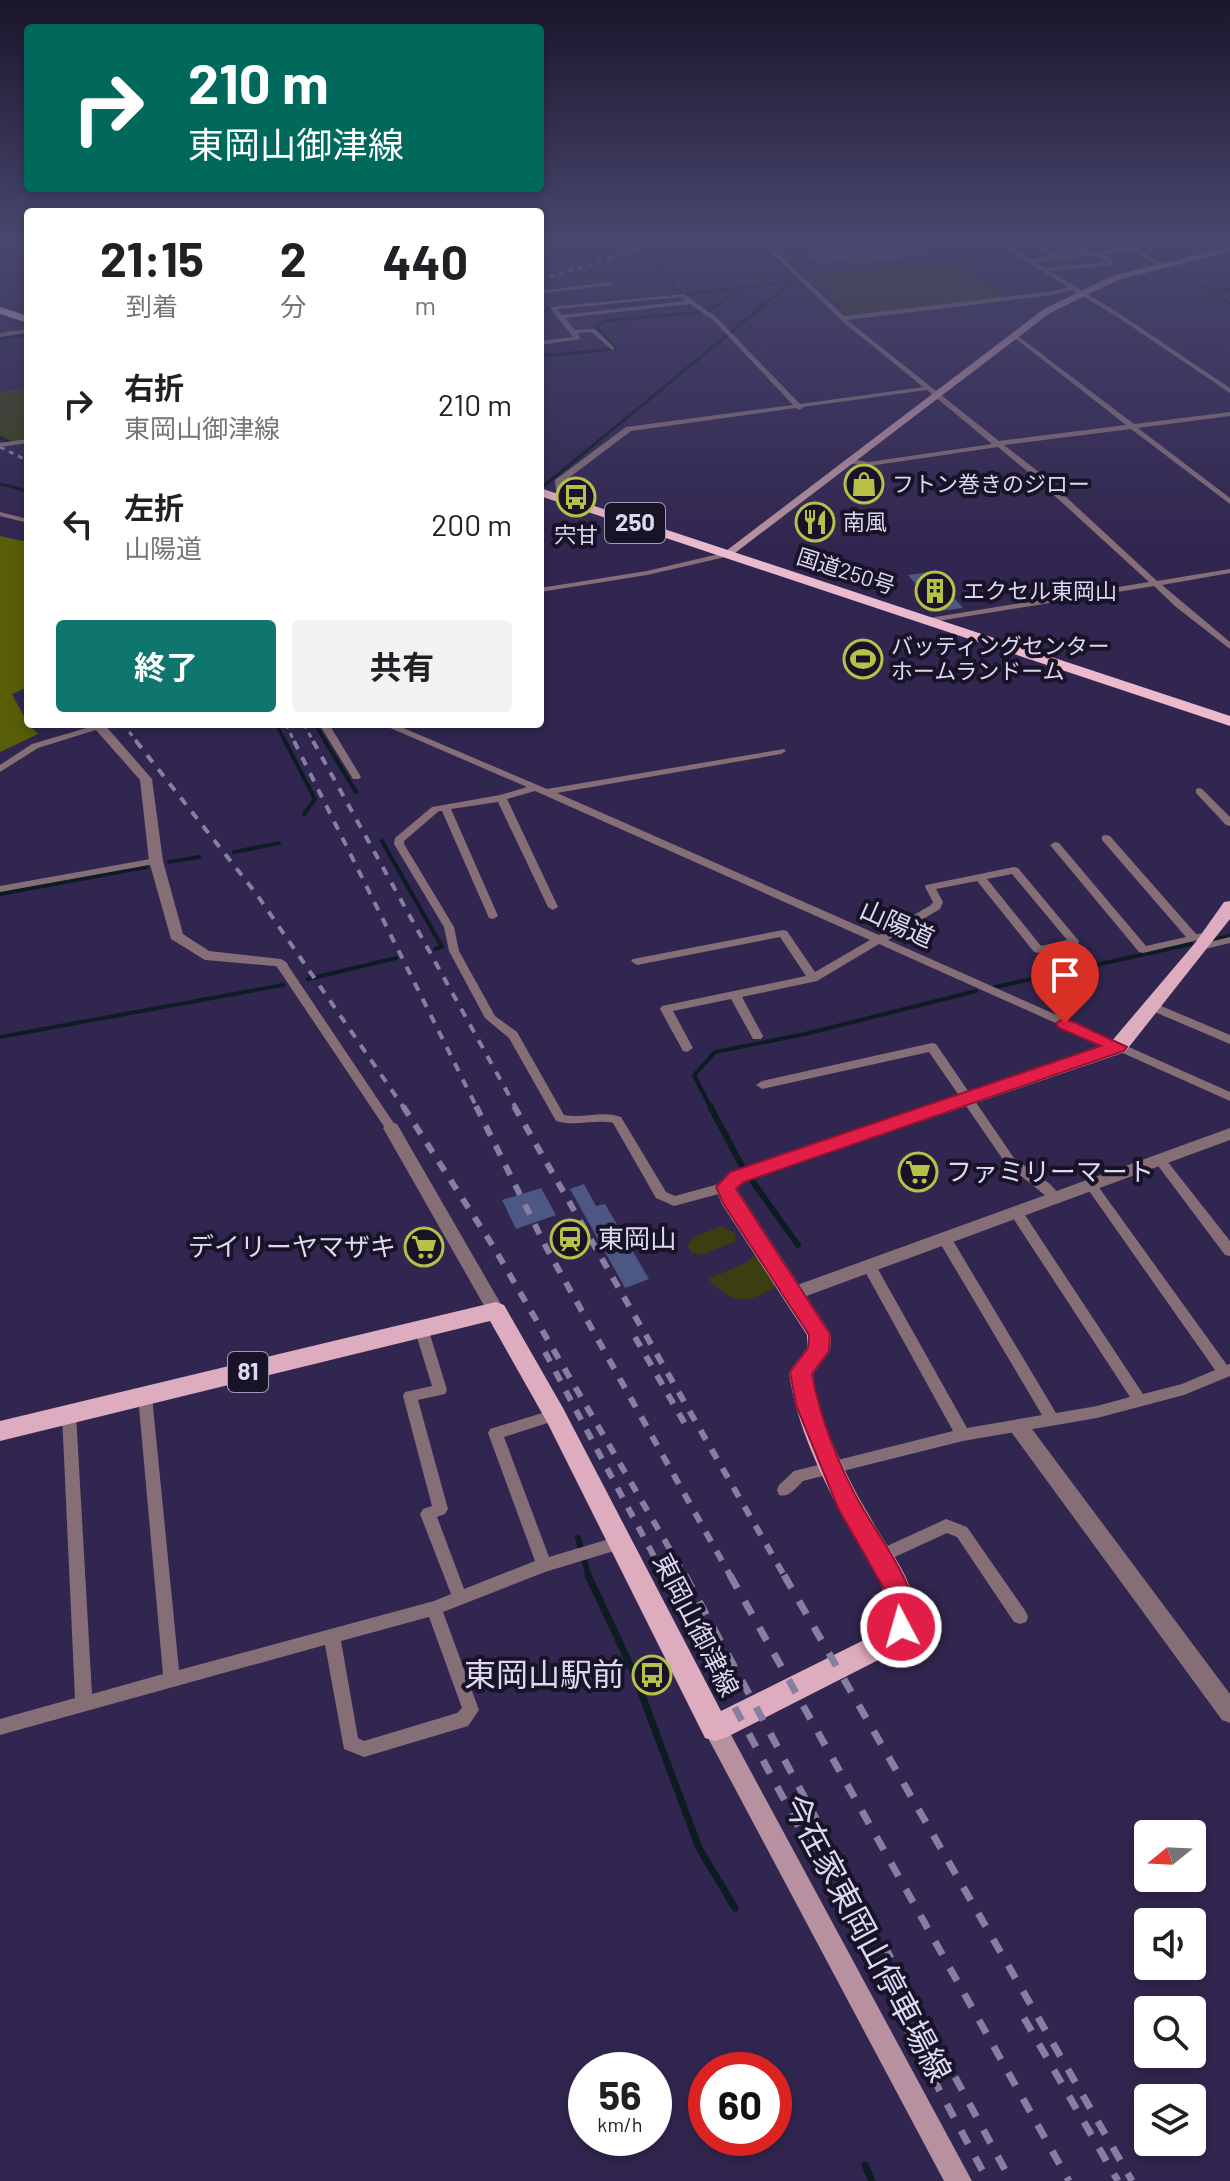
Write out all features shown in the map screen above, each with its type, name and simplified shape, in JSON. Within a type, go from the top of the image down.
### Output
[{"type":"highway","name":"国道250号","points":[[544,493],[1230,721]]},
{"type":"main road","points":[[727,554],[849,461],[933,391],[1007,340]]},
{"type":"main road","points":[[726,1187],[737,1177],[1118,1047],[1154,1007],[1201,940],[1230,906]]},
{"type":"main road","name":"東岡山御津線","points":[[496,1311],[555,1415],[715,1728],[889,1641],[901,1627],[898,1590],[850,1508],[807,1405],[801,1381],[801,1372],[821,1345],[819,1334],[730,1198],[726,1187]]},
{"type":"main road","name":"81","points":[[0,1431],[496,1311]]},
{"type":"main road","name":"今在家東岡山停車場線","points":[[715,1728],[959,2181]]},
{"type":"street","points":[[579,340],[587,348]]},
{"type":"street","points":[[603,340],[612,348]]},
{"type":"street","points":[[734,340],[800,408]]},
{"type":"street","points":[[871,340],[996,445],[1037,475],[1230,646]]},
{"type":"street","points":[[1020,340],[1230,502]]},
{"type":"street","points":[[1152,340],[1230,391]]},
{"type":"street","points":[[544,348],[548,353]]},
{"type":"street","points":[[560,498],[558,482],[629,429],[933,391]]},
{"type":"street","points":[[849,461],[869,464],[1230,414]]},
{"type":"street","points":[[0,445],[24,442]]},
{"type":"street","points":[[0,514],[24,523]]},
{"type":"street","points":[[0,521],[24,524]]},
{"type":"street","points":[[544,589],[647,573],[727,554]]},
{"type":"street","points":[[929,621],[1230,571]]},
{"type":"street","points":[[0,769],[35,746],[98,728]]},
{"type":"street","points":[[107,728],[146,779],[156,861],[172,927],[181,941],[215,957],[250,958],[281,964],[391,1128],[496,1311]]},
{"type":"street","points":[[326,728],[356,777]]},
{"type":"street","name":"山陽道","points":[[395,728],[1230,1097]]},
{"type":"street","points":[[726,1187],[674,1201],[661,1195],[617,1120],[606,1115],[570,1123],[560,1118],[513,1035],[491,1018],[454,951],[449,927],[399,840],[436,809],[781,751]]},
{"type":"street","points":[[1199,791],[1230,823]]},
{"type":"street","points":[[501,798],[553,907]]},
{"type":"street","points":[[446,809],[493,916]]},
{"type":"street","points":[[1106,838],[1201,940]]},
{"type":"street","points":[[1055,845],[1143,950],[1201,940],[1230,940]]},
{"type":"street","points":[[0,889],[156,861]]},
{"type":"street","points":[[687,1048],[666,1009],[818,977],[936,907],[938,902],[930,887],[1014,870],[1074,942],[1038,950],[980,877]]},
{"type":"street","points":[[637,961],[783,933],[818,977]]},
{"type":"street","points":[[735,995],[757,1036]]},
{"type":"street","points":[[1154,1007],[1230,1040]]},
{"type":"street","points":[[762,1085],[932,1047],[1010,1161],[1024,1173],[1038,1178],[1056,1197]]},
{"type":"street","points":[[795,1293],[1230,1134]]},
{"type":"street","points":[[1160,1160],[1230,1251]]},
{"type":"street","points":[[784,1490],[799,1476],[963,1435],[1019,1427],[1184,1389],[1227,1371],[1091,1185]]},
{"type":"street","points":[[1016,1212],[1139,1399]]},
{"type":"street","points":[[944,1238],[1052,1419]]},
{"type":"street","points":[[869,1266],[963,1435]]},
{"type":"street","points":[[422,1331],[440,1390],[410,1396],[440,1509],[428,1514],[460,1598]]},
{"type":"street","points":[[145,1396],[172,1681]]},
{"type":"street","points":[[69,1414],[84,1704]]},
{"type":"street","points":[[544,1565],[495,1433],[555,1415]]},
{"type":"street","points":[[1019,1427],[1230,1712]]},
{"type":"street","points":[[879,1557],[946,1526],[962,1532],[1020,1617]]},
{"type":"street","points":[[0,1727],[434,1608],[544,1565],[619,1543]]},
{"type":"street","points":[[332,1637],[350,1743],[364,1749],[462,1720],[471,1710],[434,1608]]},
{"type":"green space","points":[[24,389],[24,441],[14,442],[0,435],[0,392]]},
{"type":"green space","points":[[730,1220],[742,1222],[778,1277],[774,1288],[746,1299],[724,1293],[708,1279],[748,1262],[755,1254],[742,1226]]},
{"type":"green space","points":[[722,1226],[735,1233],[736,1241],[702,1255],[691,1252],[688,1246],[693,1237]]},
{"type":"shaded area","points":[[0,536],[24,541],[24,689],[12,694],[24,716],[24,728],[32,728],[38,734],[0,752]]},
{"type":"building","name":"エクセル東岡山","points":[[931,572],[963,608],[939,611],[908,575]]},
{"type":"building","points":[[584,1184],[596,1206],[605,1204],[649,1279],[625,1288],[570,1189]]},
{"type":"building","points":[[541,1188],[556,1215],[516,1229],[502,1200]]},
{"type":"waterway","points":[[544,356],[616,349],[608,340]]},
{"type":"waterway","points":[[544,486],[722,340]]},
{"type":"waterway","points":[[0,438],[14,444]]},
{"type":"waterway","points":[[0,484],[24,490]]},
{"type":"waterway","points":[[278,728],[286,743]]},
{"type":"waterway","points":[[317,728],[326,743]]},
{"type":"waterway","points":[[285,741],[315,799],[304,814]]},
{"type":"waterway","points":[[325,741],[356,792]]},
{"type":"waterway","points":[[382,841],[442,947],[435,949]]},
{"type":"waterway","points":[[234,852],[279,843]]},
{"type":"waterway","points":[[169,862],[199,857]]},
{"type":"waterway","points":[[0,894],[146,867]]},
{"type":"waterway","points":[[1214,939],[1230,936]]},
{"type":"waterway","points":[[995,987],[1191,944]]},
{"type":"waterway","points":[[308,979],[396,958]]},
{"type":"waterway","points":[[0,1037],[283,985]]},
{"type":"waterway","points":[[711,1108],[694,1075],[715,1052],[805,1034],[976,991]]},
{"type":"waterway","points":[[710,1106],[744,1170]]},
{"type":"waterway","points":[[753,1182],[798,1245]]},
{"type":"waterway","points":[[578,1538],[589,1577]]},
{"type":"waterway","points":[[588,1575],[633,1671],[699,1848],[735,1908]]},
{"type":"waterway","points":[[865,2165],[872,2181]]},
{"type":"railway","points":[[0,447],[24,459]]},
{"type":"railway","points":[[126,728],[138,743]]},
{"type":"railway","points":[[288,728],[295,743]]},
{"type":"railway","points":[[306,728],[314,743]]},
{"type":"railway","points":[[136,741],[255,892],[404,1108]]},
{"type":"railway","points":[[294,741],[477,1108]]},
{"type":"railway","points":[[313,741],[516,1108]]},
{"type":"railway","points":[[403,1106],[493,1246],[686,1577]]},
{"type":"railway","points":[[476,1106],[546,1247],[731,1577]]},
{"type":"railway","points":[[514,1106],[785,1577]]},
{"type":"railway","points":[[635,1337],[685,1424]]},
{"type":"railway","points":[[545,1352],[665,1577]]},
{"type":"railway","points":[[664,1575],[988,2181]]},
{"type":"railway","points":[[685,1575],[1011,2181]]},
{"type":"railway","points":[[730,1575],[1069,2181]]},
{"type":"railway","points":[[784,1575],[1132,2181]]},
{"type":"railway","points":[[1024,2018],[1118,2181]]},
{"type":"place","name":"フトン巻きのジロー","points":[[864,484]]},
{"type":"place","name":"宍甘","points":[[576,497]]},
{"type":"place","name":"南風","points":[[815,522]]},
{"type":"place","name":"エクセル東岡山","points":[[935,591]]},
{"type":"place","name":"バッティングセンター ホームランドーム","points":[[863,659]]},
{"type":"place","name":"ファミリーマート","points":[[918,1172]]},
{"type":"place","name":"東岡山","points":[[570,1239]]},
{"type":"place","name":"デイリーヤマザキ","points":[[424,1247]]},
{"type":"place","name":"東岡山駅前","points":[[652,1675]]},
{"type":"route","points":[[901,1627],[898,1590],[850,1508],[807,1405],[801,1372],[821,1345],[819,1334],[730,1198],[726,1187],[737,1177],[1118,1047],[1065,1023]]}]
